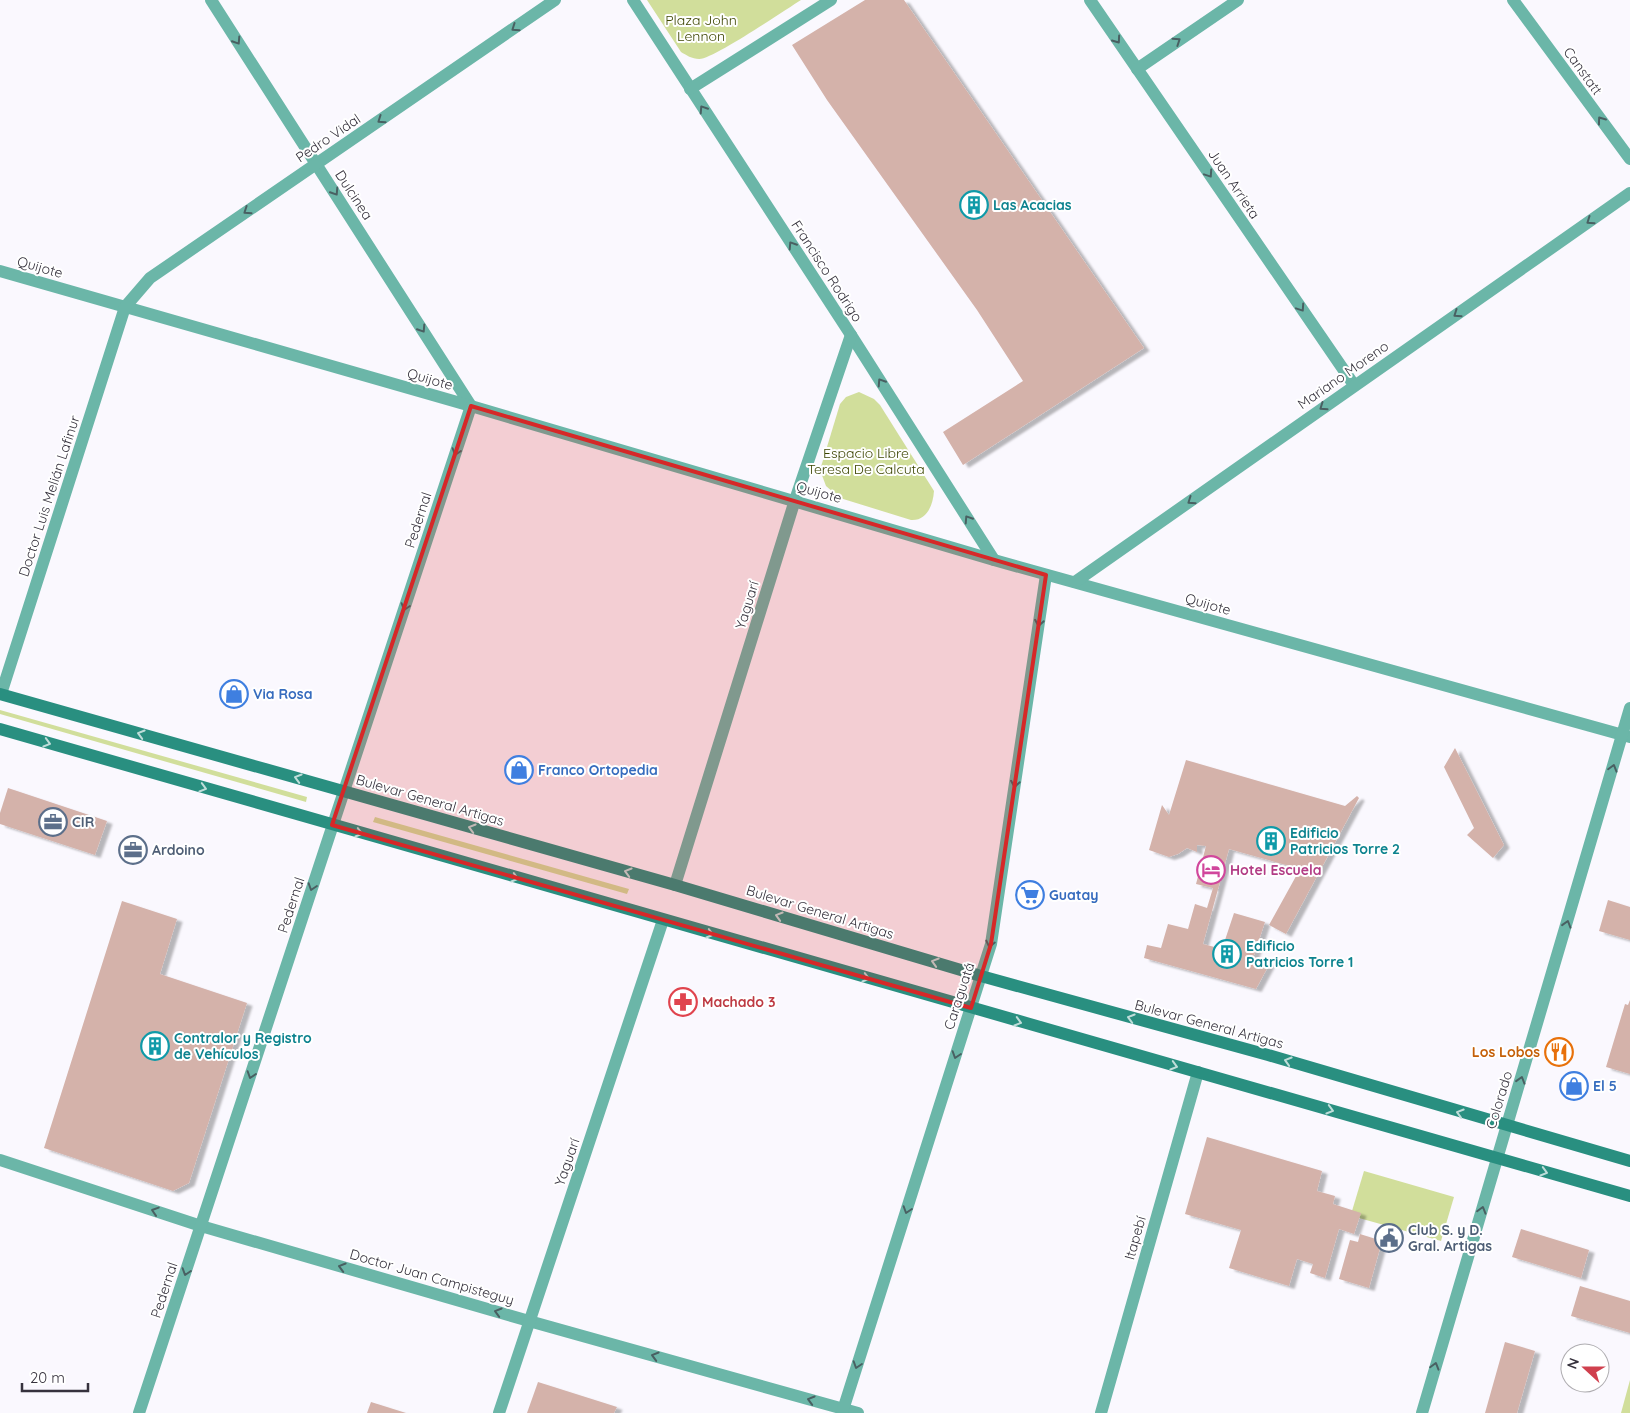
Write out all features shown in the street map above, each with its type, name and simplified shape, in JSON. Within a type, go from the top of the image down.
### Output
[{"type":"main road","name":"Bulevar General Artigas","points":[[0,694],[675,885],[981,976],[1268,1056],[1630,1161]]},
{"type":"main road","points":[[0,729],[1630,1196]]},
{"type":"street","name":"Dulcinea","points":[[211,0],[471,406]]},
{"type":"street","name":"Pedro Vidal","points":[[125,307],[150,278],[555,0]]},
{"type":"street","name":"Francisco Rodrigo","points":[[633,0],[851,335],[994,560]]},
{"type":"street","points":[[690,89],[831,0]]},
{"type":"street","name":"Juan Arrieta","points":[[1090,0],[1354,386]]},
{"type":"street","points":[[1137,69],[1238,0]]},
{"type":"street","name":"Canstatt","points":[[1512,0],[1630,159]]},
{"type":"street","name":"Mariano Moreno","points":[[1075,582],[1630,193]]},
{"type":"street","name":"Quijote","points":[[0,271],[795,500],[1046,575],[1626,736]]},
{"type":"street","name":"Doctor Luis Melián Lafinur","points":[[0,694],[125,307]]},
{"type":"street","name":"Yaguarí","points":[[675,885],[795,500],[851,335]]},
{"type":"street","name":"Pedernal","points":[[139,1413],[471,406]]},
{"type":"street","name":"Caraguatá","points":[[843,1411],[991,944],[1046,575]]},
{"type":"street","name":"Colorado","points":[[1422,1413],[1497,1158],[1626,736],[1630,708]]},
{"type":"street","name":"Yaguarí","points":[[499,1413],[663,920]]},
{"type":"street","name":"Itapebí","points":[[1101,1413],[1198,1072]]},
{"type":"street","name":"Doctor Juan Campisteguy","points":[[0,1160],[202,1226],[843,1411],[858,1413]]},
{"type":"highlighted area","points":[[471,406],[1046,575],[991,944],[971,1008],[332,825]]},
{"type":"green space","name":"Plaza John Lennon","points":[[647,0],[801,0],[718,52],[699,59],[692,58],[681,52]]},
{"type":"green space","name":"Espacio Libre Teresa De Calcuta","points":[[859,392],[874,399],[880,405],[934,491],[931,507],[925,515],[917,520],[911,520],[840,498],[826,486],[820,470],[840,404],[846,397]]},
{"type":"green space","points":[[0,710],[307,797],[306,802],[0,714]]},
{"type":"green space","points":[[375,817],[629,889],[627,894],[373,822]]},
{"type":"green space","points":[[1364,1171],[1454,1197],[1441,1241],[1359,1218],[1352,1211]]},
{"type":"green space","points":[[1630,1380],[1630,1413],[1621,1413]]},
{"type":"building","name":"Las Acacias","points":[[865,0],[904,0],[1144,348],[963,465],[943,432],[1023,381],[977,310],[827,100],[792,45]]},
{"type":"building","points":[[1455,748],[1504,845],[1493,858],[1467,835],[1474,828],[1444,767]]},
{"type":"building","points":[[1186,760],[1345,806],[1357,796],[1359,798],[1286,934],[1269,925],[1300,869],[1229,849],[1203,944],[1222,949],[1234,913],[1265,922],[1253,958],[1270,963],[1256,989],[1144,958],[1147,945],[1161,948],[1168,924],[1188,929],[1195,904],[1207,908],[1213,888],[1196,884],[1206,846],[1197,845],[1197,852],[1187,848],[1169,857],[1149,850],[1162,805],[1169,815]]},
{"type":"building","name":"CIR","points":[[8,788],[107,821],[95,855],[0,824],[0,813]]},
{"type":"building","points":[[1608,900],[1630,907],[1630,940],[1599,931]]},
{"type":"building","name":"Contralor y Registro de Vehículos","points":[[122,901],[177,919],[160,974],[247,1003],[189,1183],[173,1191],[44,1148]]},
{"type":"building","points":[[1630,1000],[1630,1074],[1606,1067],[1625,1004],[1628,1005]]},
{"type":"building","points":[[1207,1137],[1322,1171],[1317,1191],[1335,1196],[1333,1204],[1361,1213],[1354,1234],[1339,1229],[1325,1278],[1310,1273],[1313,1264],[1297,1259],[1289,1286],[1229,1268],[1241,1230],[1185,1214]]},
{"type":"building","points":[[1521,1229],[1589,1250],[1581,1278],[1512,1257]]},
{"type":"building","points":[[1360,1234],[1382,1241],[1369,1288],[1339,1279],[1350,1240],[1358,1242]]},
{"type":"building","points":[[1580,1286],[1630,1301],[1630,1333],[1571,1316]]},
{"type":"building","points":[[1505,1342],[1535,1351],[1517,1413],[1485,1413]]},
{"type":"building","points":[[538,1382],[617,1407],[614,1413],[527,1413]]},
{"type":"building","points":[[371,1402],[406,1413],[367,1413]]},
{"type":"place","name":"Las Acacias","points":[[974,205]]},
{"type":"place","name":"Via Rosa","points":[[234,694]]},
{"type":"place","name":"Franco Ortopedia","points":[[519,770]]},
{"type":"place","name":"CIR","points":[[53,822]]},
{"type":"place","name":"Edificio Patricios Torre 2","points":[[1271,841]]},
{"type":"place","name":"Ardoino","points":[[133,850]]},
{"type":"place","name":"Hotel Escuela","points":[[1211,870]]},
{"type":"place","name":"Guatay","points":[[1030,895]]},
{"type":"place","name":"Edificio Patricios Torre 1","points":[[1227,954]]},
{"type":"place","name":"Machado 3","points":[[683,1002]]},
{"type":"place","name":"Contralor y Registro de Vehículos","points":[[155,1046]]},
{"type":"place","name":"Los Lobos","points":[[1559,1052]]},
{"type":"place","name":"El 5","points":[[1574,1086]]},
{"type":"place","name":"Club S. y D. Gral. Artigas","points":[[1389,1238]]}]
